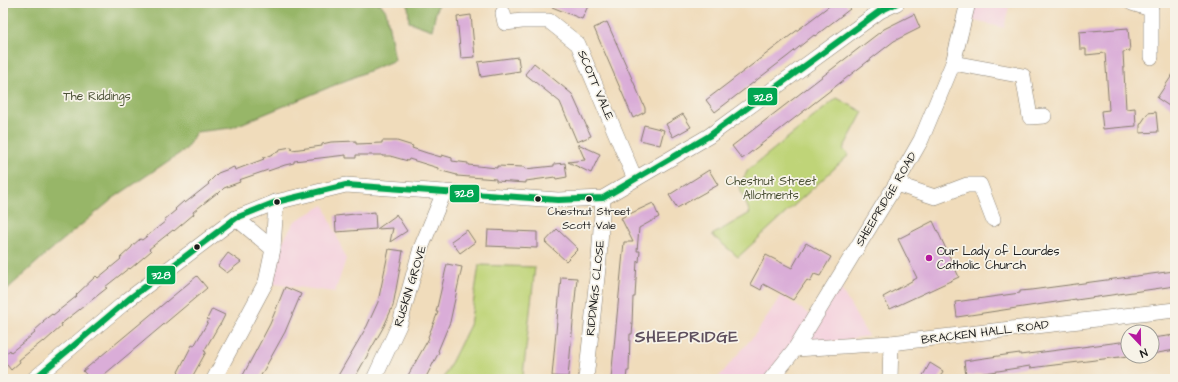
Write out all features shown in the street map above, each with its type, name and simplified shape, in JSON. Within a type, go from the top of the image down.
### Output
[{"type":"street","points":[[34,379],[129,299],[236,218],[276,202],[346,185],[558,200],[604,198],[709,136],[880,11],[897,3]]},
{"type":"street","name":"SHEEPRIDGE ROAD","points":[[771,379],[795,349],[896,184],[921,140],[953,63],[968,3]]},
{"type":"street","points":[[1132,3],[1157,6],[1151,57]]},
{"type":"street","name":"SCOTT VALE","points":[[504,23],[549,21],[578,44],[635,179]]},
{"type":"street","points":[[953,63],[1023,76],[1030,118]]},
{"type":"street","points":[[896,184],[935,197],[966,185],[980,185],[993,219]]},
{"type":"street","name":"RUSKIN GROVE","points":[[374,379],[400,323],[422,248],[444,192]]},
{"type":"street","name":"RIDDINGS CLOSE","points":[[586,379],[604,198]]},
{"type":"street","points":[[214,379],[266,282],[273,249],[276,202]]},
{"type":"street","points":[[236,218],[273,249]]},
{"type":"street","name":"BRACKEN HALL ROAD","points":[[795,349],[891,343],[1175,310]]},
{"type":"street","points":[[890,379],[891,343]]},
{"type":"shaded area","points":[[976,3],[989,3],[1009,7],[1004,28],[971,20]]},
{"type":"shaded area","points":[[324,205],[346,259],[335,292],[273,284],[281,244],[295,221]]},
{"type":"shaded area","points":[[840,287],[868,336],[792,346],[764,379],[717,379],[757,332],[781,295],[816,319]]},
{"type":"green space","name":"The Riddings","points":[[3,3],[380,3],[386,11],[395,60],[231,128],[196,132],[186,149],[115,197],[46,254],[3,293]]},
{"type":"green space","points":[[408,3],[438,3],[432,30],[409,22]]},
{"type":"green space","name":"Chestnut Street Allotments","points":[[837,98],[863,112],[843,149],[849,155],[738,257],[712,235],[750,213],[739,186],[748,170]]},
{"type":"green space","points":[[479,265],[535,267],[523,375],[521,379],[443,379],[470,325]]},
{"type":"building","points":[[542,3],[580,3],[588,6],[582,19]]},
{"type":"building","points":[[833,3],[845,3],[850,9],[715,112],[706,100]]},
{"type":"building","points":[[914,14],[920,28],[894,41],[742,159],[732,146],[884,29]]},
{"type":"building","points":[[471,15],[475,57],[461,58],[457,17]]},
{"type":"building","points":[[607,22],[645,108],[645,112],[633,118],[594,28]]},
{"type":"building","points":[[1128,28],[1130,51],[1123,52],[1126,109],[1135,108],[1136,126],[1103,129],[1101,111],[1109,110],[1105,53],[1086,55],[1086,49],[1080,49],[1079,32]]},
{"type":"building","points":[[518,57],[520,71],[481,77],[478,62]]},
{"type":"building","points":[[534,63],[572,94],[591,136],[577,142],[560,102],[525,74]]},
{"type":"building","points":[[1175,71],[1175,110],[1157,98]]},
{"type":"building","points":[[1156,112],[1158,132],[1140,133],[1140,125],[1148,113]]},
{"type":"building","points":[[683,114],[691,127],[673,137],[666,124]]},
{"type":"building","points":[[644,125],[664,130],[660,145],[640,140]]},
{"type":"building","points":[[356,141],[356,144],[397,141],[413,146],[412,148],[427,153],[452,158],[452,161],[468,163],[468,165],[497,168],[497,166],[524,167],[525,169],[554,166],[554,164],[565,163],[567,177],[526,181],[526,183],[496,181],[496,179],[457,176],[409,159],[408,161],[382,155],[356,155],[356,158],[346,158],[346,155],[294,161],[294,163],[239,180],[240,182],[224,188],[193,212],[194,214],[174,231],[173,230],[149,249],[151,251],[130,269],[129,268],[105,287],[107,288],[61,324],[62,326],[44,342],[43,341],[19,360],[20,362],[11,370],[3,360],[3,356],[10,350],[11,352],[35,333],[34,331],[44,322],[43,321],[77,296],[76,295],[96,276],[98,278],[121,259],[120,258],[140,239],[142,240],[166,221],[164,220],[176,210],[175,209],[209,184],[208,183],[218,173],[234,167],[235,170],[264,159],[263,158],[280,151],[280,149],[291,147],[292,150],[322,146],[322,144],[331,142]]},
{"type":"building","points":[[578,144],[600,154],[591,173],[568,162],[585,160]]},
{"type":"building","points":[[709,170],[718,185],[677,208],[669,195]]},
{"type":"building","points":[[653,203],[659,217],[639,228],[637,251],[640,251],[639,262],[637,261],[635,297],[633,297],[633,324],[632,334],[630,334],[629,371],[627,371],[626,379],[611,379],[624,242],[633,242],[621,218]]},
{"type":"building","points":[[375,212],[376,229],[336,232],[335,216]]},
{"type":"building","points":[[396,214],[407,231],[390,242],[393,228],[377,229]]},
{"type":"building","name":"Our Lady of Lourdes Catholic Church","points":[[933,221],[959,277],[890,309],[883,297],[917,278],[898,239]]},
{"type":"building","points":[[557,229],[578,249],[566,261],[545,242]]},
{"type":"building","points":[[467,230],[475,242],[460,253],[451,241]]},
{"type":"building","points":[[488,230],[537,232],[537,248],[487,246]]},
{"type":"building","points":[[806,243],[831,257],[820,276],[814,274],[810,282],[807,280],[793,300],[763,284],[761,290],[750,284],[766,255],[792,268]]},
{"type":"building","points":[[389,249],[403,251],[393,306],[384,326],[354,379],[336,379],[367,326],[378,302]]},
{"type":"building","points":[[228,253],[241,262],[227,273],[218,266]]},
{"type":"building","points":[[447,264],[462,267],[450,322],[438,351],[439,352],[425,379],[406,379],[429,338],[428,337],[438,312],[436,312]]},
{"type":"building","points":[[1174,271],[1175,286],[957,317],[955,302],[1020,293],[1020,291]]},
{"type":"building","points":[[197,276],[207,288],[99,379],[90,379],[83,371]]},
{"type":"building","points":[[561,277],[577,278],[568,377],[552,376]]},
{"type":"building","points":[[285,287],[301,294],[285,332],[259,379],[241,379],[270,324]]},
{"type":"building","points":[[212,309],[225,315],[220,325],[204,351],[206,352],[191,379],[176,379],[192,345],[194,346],[209,320],[207,319]]},
{"type":"building","points":[[1175,335],[1175,350],[1160,353],[1160,337]]},
{"type":"building","points":[[1120,342],[1120,357],[1030,368],[1030,366],[966,376],[964,361],[1020,353],[1020,355]]},
{"type":"building","points":[[930,363],[943,371],[939,379],[921,379]]},
{"type":"transit line","name":"328","points":[[34,379],[129,299],[236,218],[276,202],[346,185],[558,200],[603,198],[709,136],[880,11],[897,3]]},
{"type":"place","name":"Chestnut Street Scott Vale","points":[[589,199]]},
{"type":"place","name":"Our Lady of Lourdes Catholic Church","points":[[929,258]]},
{"type":"district","name":"SHEEPRIDGE","points":[[687,336]]}]
